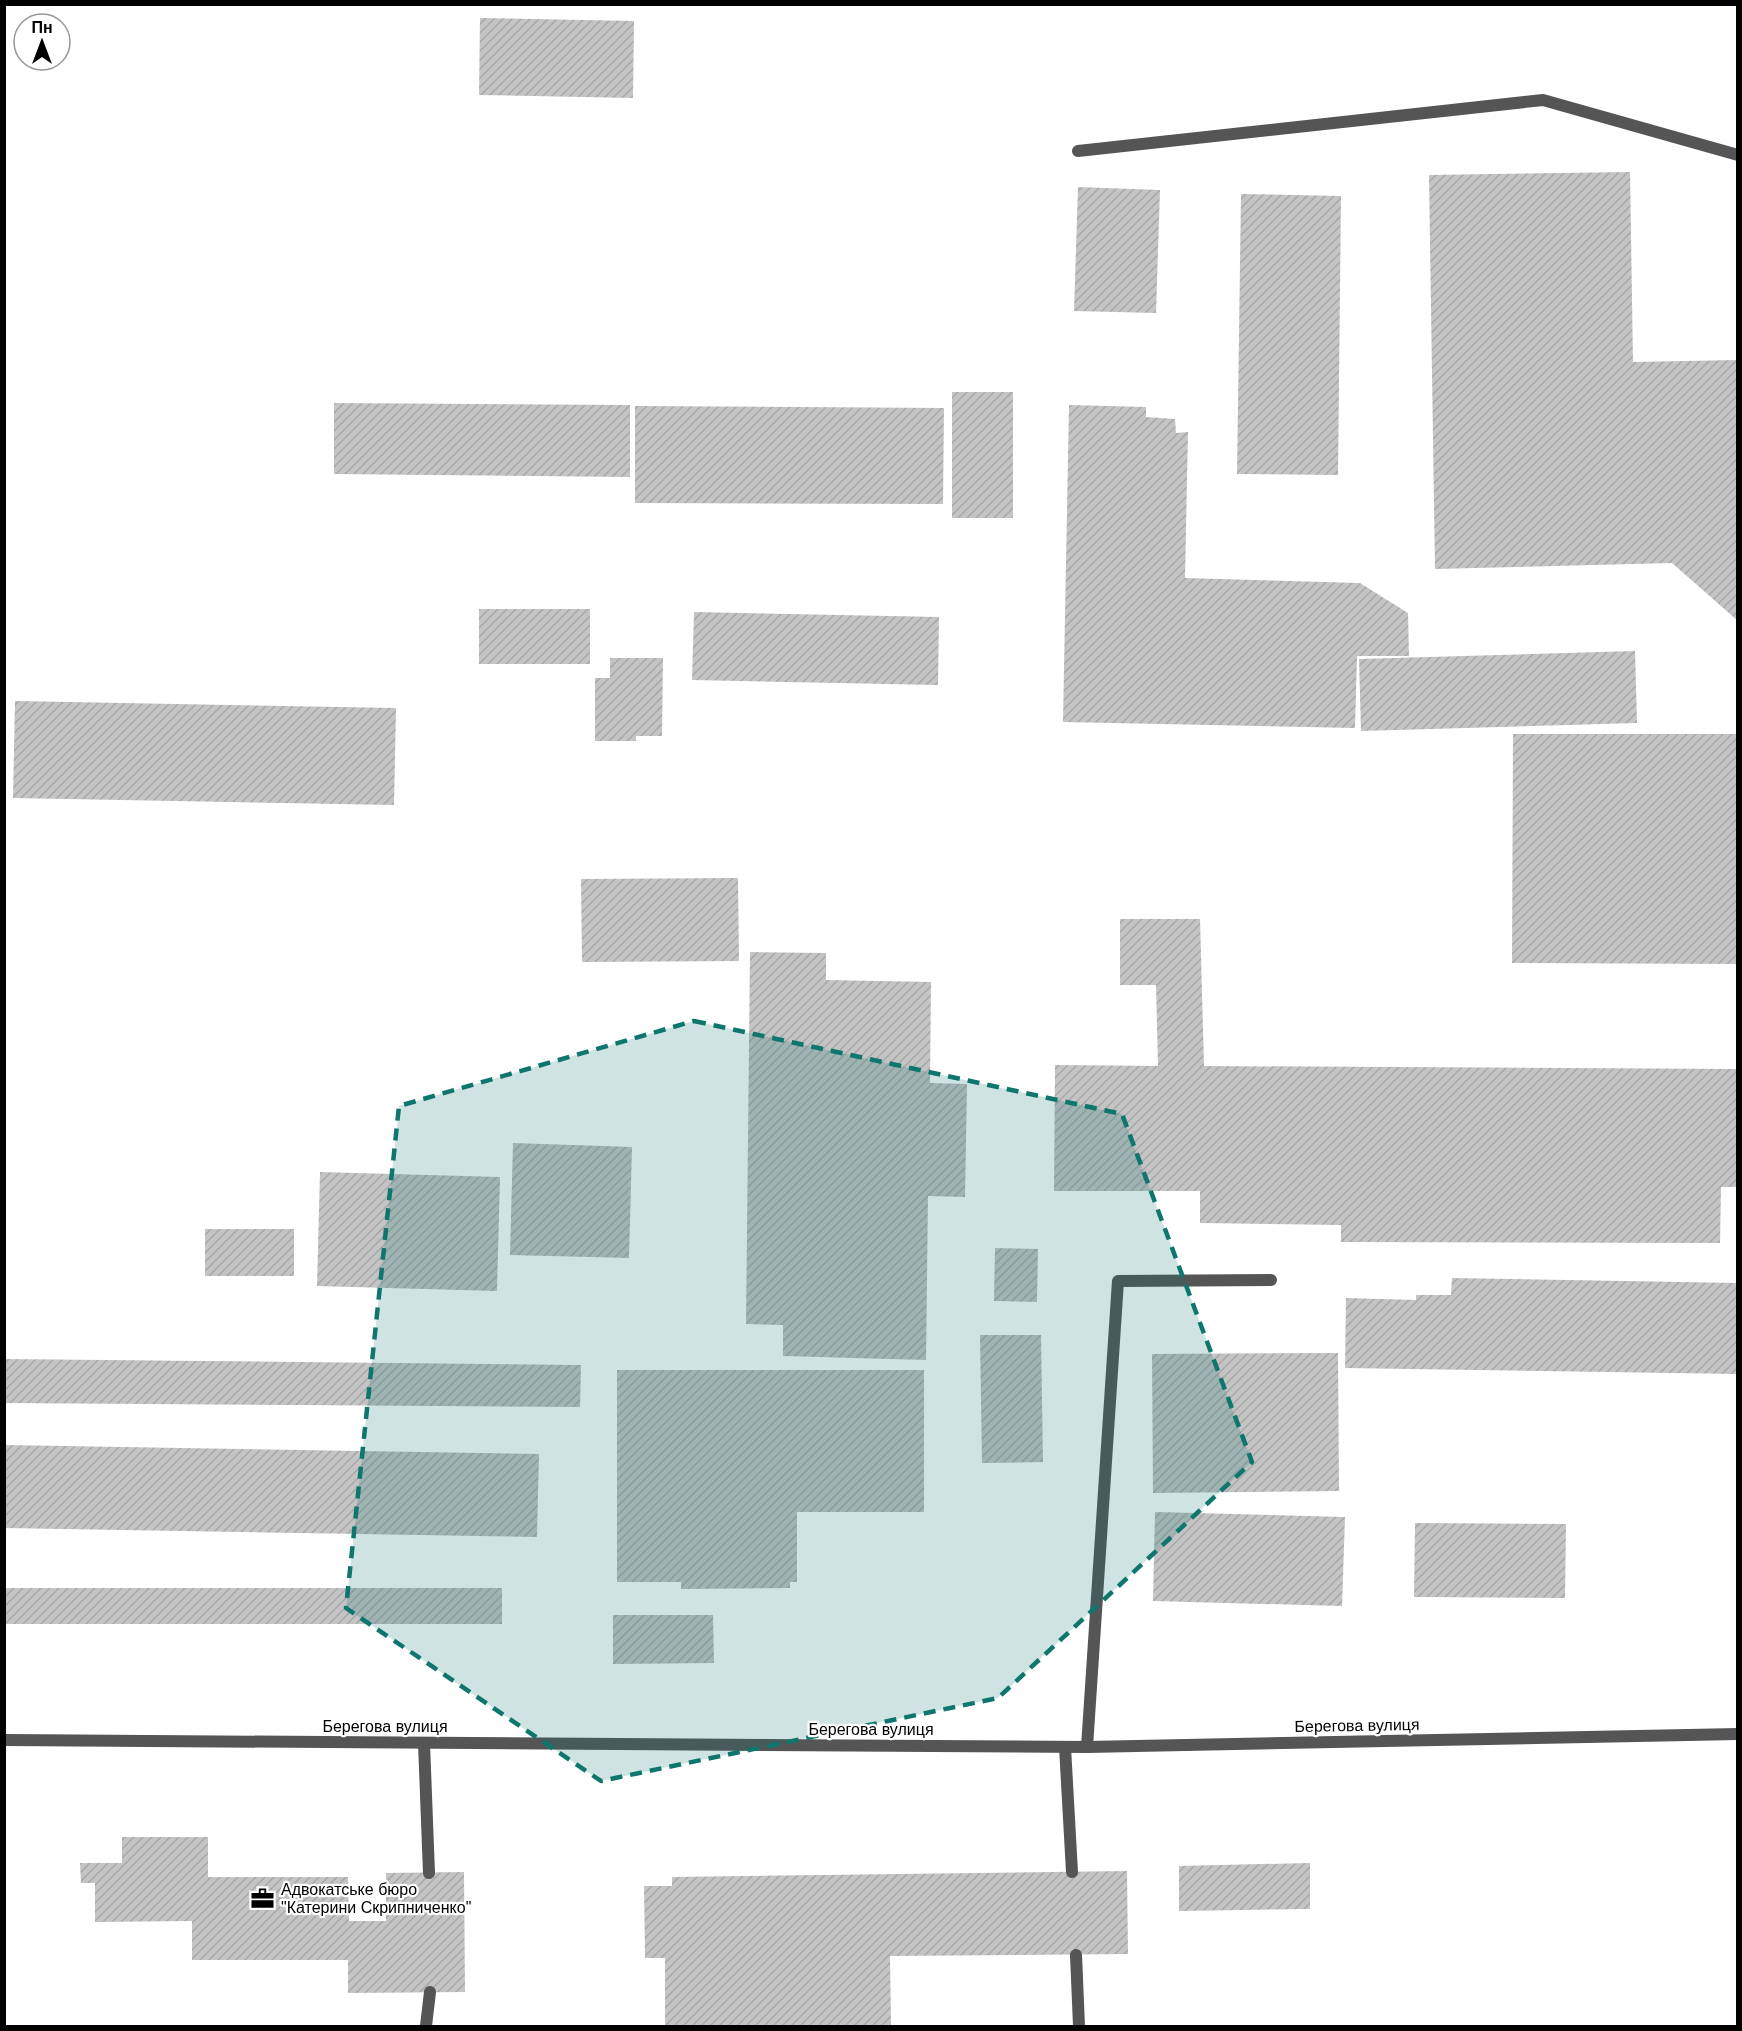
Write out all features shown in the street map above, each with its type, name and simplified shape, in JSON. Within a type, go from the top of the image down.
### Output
[{"type":"street","points":[[1078,151],[1543,100],[1737,154]]},
{"type":"street","points":[[1087,1747],[1118,1281],[1271,1280]]},
{"type":"street","name":"Берегова вулиця","points":[[4,1740],[1087,1747],[1737,1734]]},
{"type":"street","points":[[424,1743],[429,1873]]},
{"type":"street","points":[[1065,1747],[1072,1872]]},
{"type":"street","points":[[1076,1955],[1079,2026]]},
{"type":"street","points":[[426,2026],[430,1992]]},
{"type":"highlighted area","points":[[694,1021],[1122,1114],[1252,1462],[998,1698],[601,1781],[346,1608],[399,1106]]},
{"type":"building","points":[[480,18],[634,21],[633,98],[479,95]]},
{"type":"building","points":[[1630,172],[1633,362],[1738,360],[1738,621],[1672,563],[1435,569],[1429,175]]},
{"type":"building","points":[[1078,187],[1160,190],[1156,313],[1074,311]]},
{"type":"building","points":[[1241,194],[1341,196],[1338,475],[1237,474]]},
{"type":"building","points":[[952,392],[1013,392],[1013,518],[952,518]]},
{"type":"building","points":[[334,403],[630,405],[630,477],[334,474]]},
{"type":"building","points":[[1069,405],[1146,407],[1146,417],[1175,419],[1176,433],[1188,432],[1185,578],[1360,583],[1408,613],[1409,656],[1357,656],[1355,728],[1063,722]]},
{"type":"building","points":[[635,406],[944,408],[943,504],[635,503]]},
{"type":"building","points":[[479,609],[590,609],[590,664],[479,664]]},
{"type":"building","points":[[694,612],[939,617],[938,685],[692,680]]},
{"type":"building","points":[[1635,651],[1637,723],[1361,731],[1359,659]]},
{"type":"building","points":[[610,658],[663,658],[662,736],[636,736],[636,741],[595,741],[595,678],[610,678]]},
{"type":"building","points":[[15,701],[396,708],[394,805],[13,798]]},
{"type":"building","points":[[1513,734],[1738,734],[1738,964],[1512,963]]},
{"type":"building","points":[[738,878],[739,961],[582,962],[581,879]]},
{"type":"building","points":[[1120,919],[1200,919],[1204,1066],[1738,1069],[1738,1187],[1721,1187],[1720,1243],[1341,1242],[1341,1225],[1200,1223],[1200,1191],[1054,1191],[1055,1065],[1158,1066],[1156,985],[1120,985]]},
{"type":"building","points":[[750,952],[826,953],[826,980],[931,982],[930,1083],[967,1084],[965,1197],[928,1196],[926,1360],[783,1356],[783,1325],[746,1324]]},
{"type":"building","points":[[513,1143],[632,1147],[629,1258],[510,1255]]},
{"type":"building","points":[[320,1172],[500,1177],[497,1291],[317,1286]]},
{"type":"building","points":[[205,1229],[294,1229],[294,1276],[205,1276]]},
{"type":"building","points":[[995,1248],[1038,1249],[1037,1302],[994,1301]]},
{"type":"building","points":[[1452,1278],[1738,1283],[1738,1374],[1345,1368],[1346,1298],[1416,1300],[1416,1295],[1451,1295]]},
{"type":"building","points":[[980,1335],[1041,1335],[1043,1462],[982,1463]]},
{"type":"building","points":[[1338,1353],[1339,1491],[1153,1493],[1152,1354]]},
{"type":"building","points":[[4,1359],[581,1365],[580,1407],[4,1403]]},
{"type":"building","points":[[617,1370],[924,1370],[924,1512],[797,1512],[797,1582],[790,1582],[790,1588],[681,1589],[681,1582],[617,1582]]},
{"type":"building","points":[[4,1445],[539,1454],[537,1537],[4,1528]]},
{"type":"building","points":[[1155,1512],[1345,1517],[1342,1606],[1153,1601]]},
{"type":"building","points":[[1415,1523],[1566,1524],[1565,1598],[1414,1597]]},
{"type":"building","points":[[4,1588],[502,1588],[502,1624],[4,1624]]},
{"type":"building","points":[[613,1615],[713,1615],[714,1663],[613,1664]]},
{"type":"building","points":[[122,1837],[208,1837],[208,1877],[348,1877],[349,1921],[386,1921],[386,1873],[464,1872],[465,1992],[348,1993],[348,1960],[192,1960],[192,1921],[95,1922],[95,1883],[81,1883],[80,1863],[122,1863]]},
{"type":"building","points":[[1310,1863],[1310,1909],[1179,1911],[1179,1866]]},
{"type":"building","points":[[1127,1871],[1128,1954],[890,1956],[891,2026],[665,2026],[665,1958],[645,1958],[644,1886],[672,1886],[672,1877]]},
{"type":"place","name":"Адвокатське бюро \"Катерини Скрипниченко\"","points":[[263,1898]]}]
